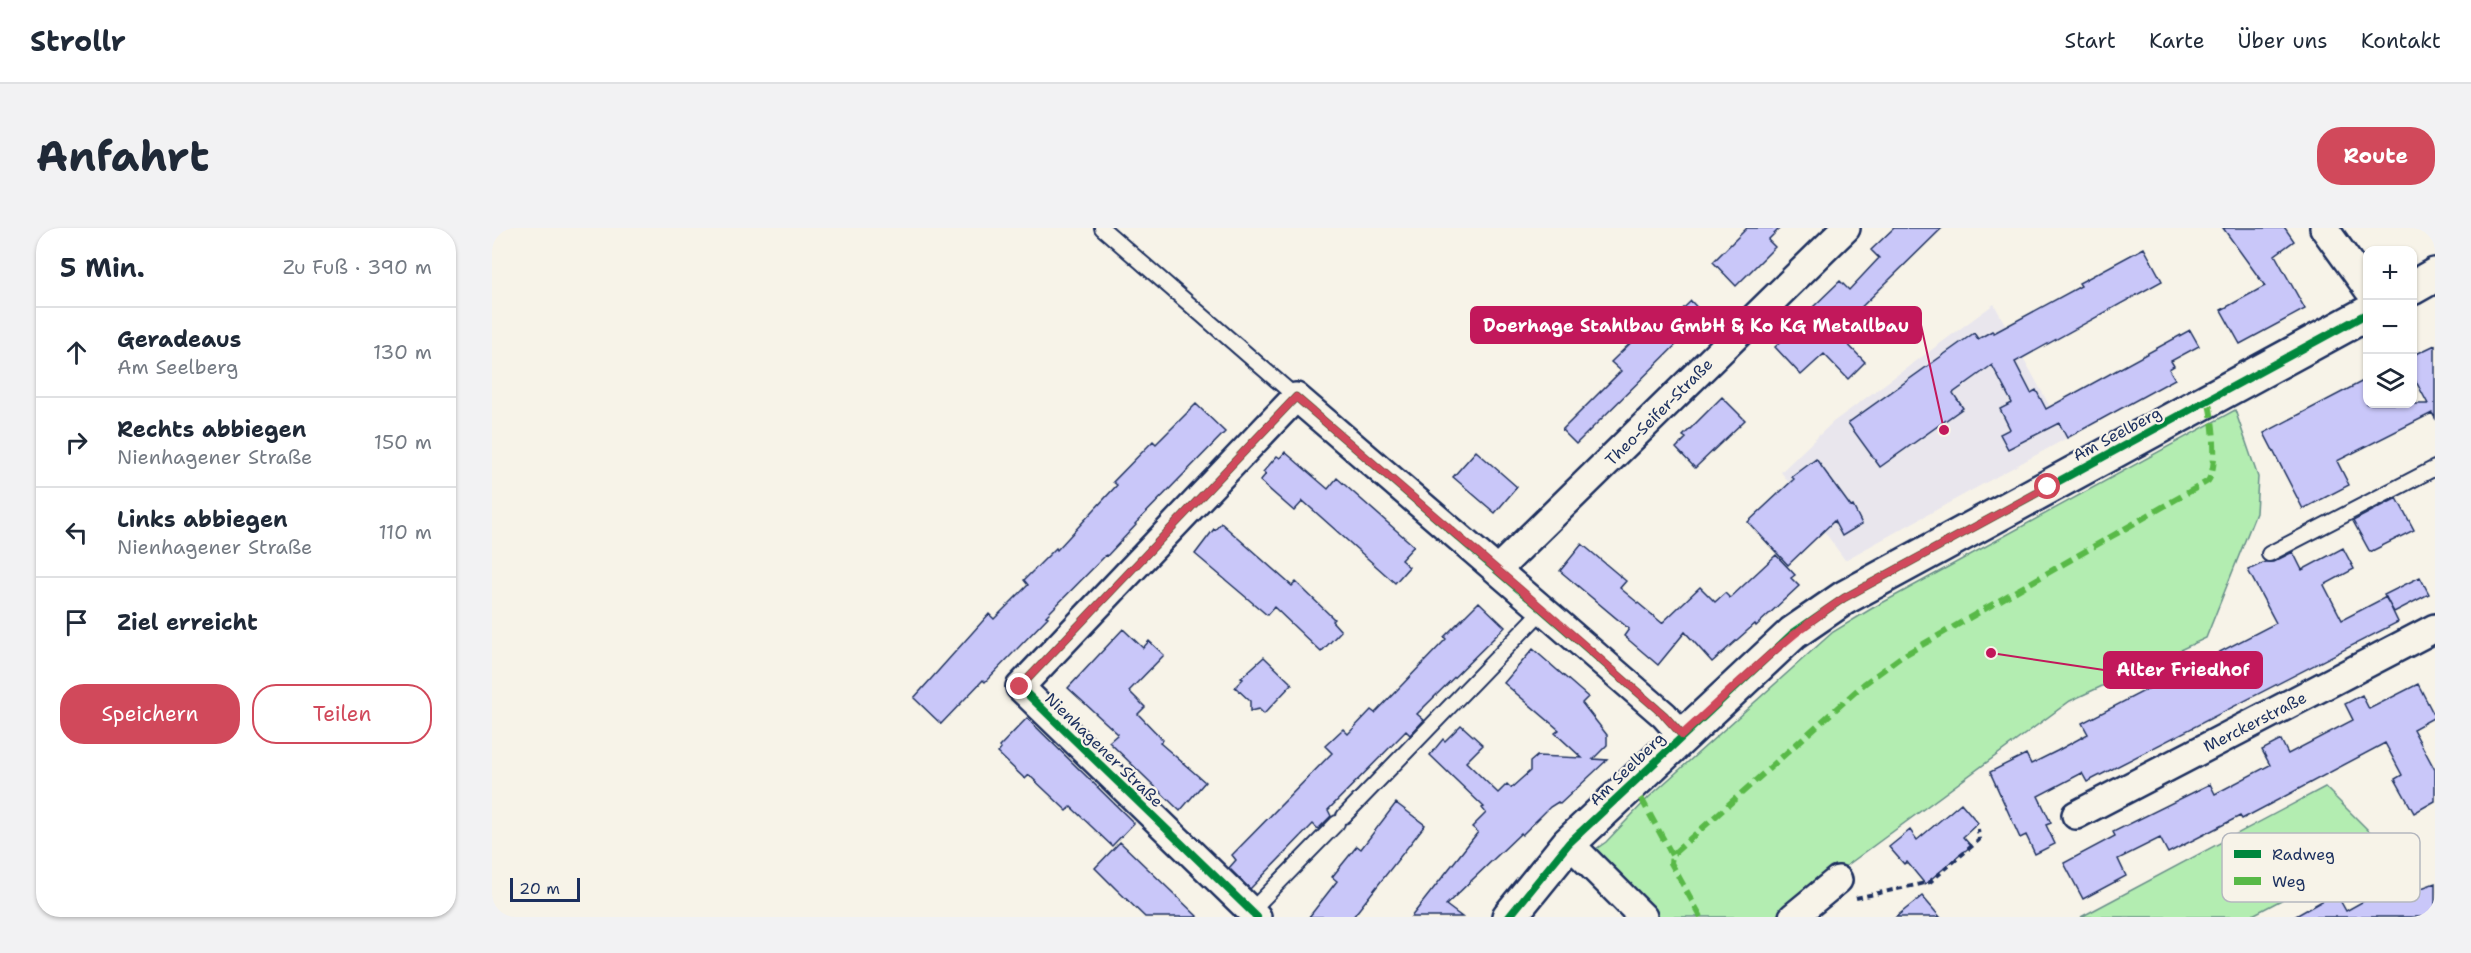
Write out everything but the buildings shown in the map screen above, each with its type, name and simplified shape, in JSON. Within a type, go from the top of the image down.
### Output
[{"type":"street","name":"Theo-Seifer-Straße","points":[[1497,570],[1846,228]]},
{"type":"street","points":[[2324,228],[2363,283]]},
{"type":"street","points":[[2417,285],[2435,275]]},
{"type":"street","name":"Am Seelberg","points":[[1509,917],[1569,843],[1793,633],[1844,598],[2363,315]]},
{"type":"street","points":[[1296,397],[1664,715],[1682,735]]},
{"type":"street","name":"Nienhagener Straße","points":[[1254,914],[1020,687],[1296,397]]},
{"type":"street","name":"Merckerstraße","points":[[2076,815],[2435,628]]},
{"type":"street","points":[[1569,843],[1643,917]]},
{"type":"street","points":[[1793,917],[1845,889]]},
{"type":"lane","points":[[1102,228],[1296,397]]},
{"type":"lane","points":[[2269,554],[2435,468]]},
{"type":"lane","points":[[1254,914],[1340,820],[1544,610]]},
{"type":"path","points":[[1845,889],[1930,882],[1979,840],[1978,829]]},
{"type":"shaded area","points":[[1994,304],[2067,438],[1845,560],[1781,472],[1833,422]]},
{"type":"green space","points":[[2235,410],[2258,477],[2256,513],[2206,638],[2070,701],[1834,875],[1784,917],[1658,917],[1596,849],[1606,842],[1649,797],[1833,632]]},
{"type":"green space","points":[[2325,787],[2371,833],[2239,833]]},
{"type":"green space","points":[[2222,842],[2222,902],[2278,902],[2249,917],[2081,917]]},
{"type":"marked path","points":[[1701,917],[1671,863],[1672,855],[1864,684],[1901,657],[2208,481],[2214,454],[2212,418],[2208,400]]},
{"type":"marked path","points":[[1641,798],[1672,855]]},
{"type":"cycle path","points":[[1509,917],[1569,843],[1793,633],[1844,598],[2363,316]]},
{"type":"cycle path","points":[[1257,917],[1020,687],[1296,397],[1664,715],[1682,735]]},
{"type":"place","name":"Doerhage Stahlbau GmbH & Ko KG Metallbau","points":[[1944,430]]},
{"type":"place","name":"Alter Friedhof","points":[[1991,653]]},
{"type":"route","points":[[1020,687],[1296,397],[1664,715],[1682,735],[1793,633],[1818,615],[1844,598],[2048,487]]}]
